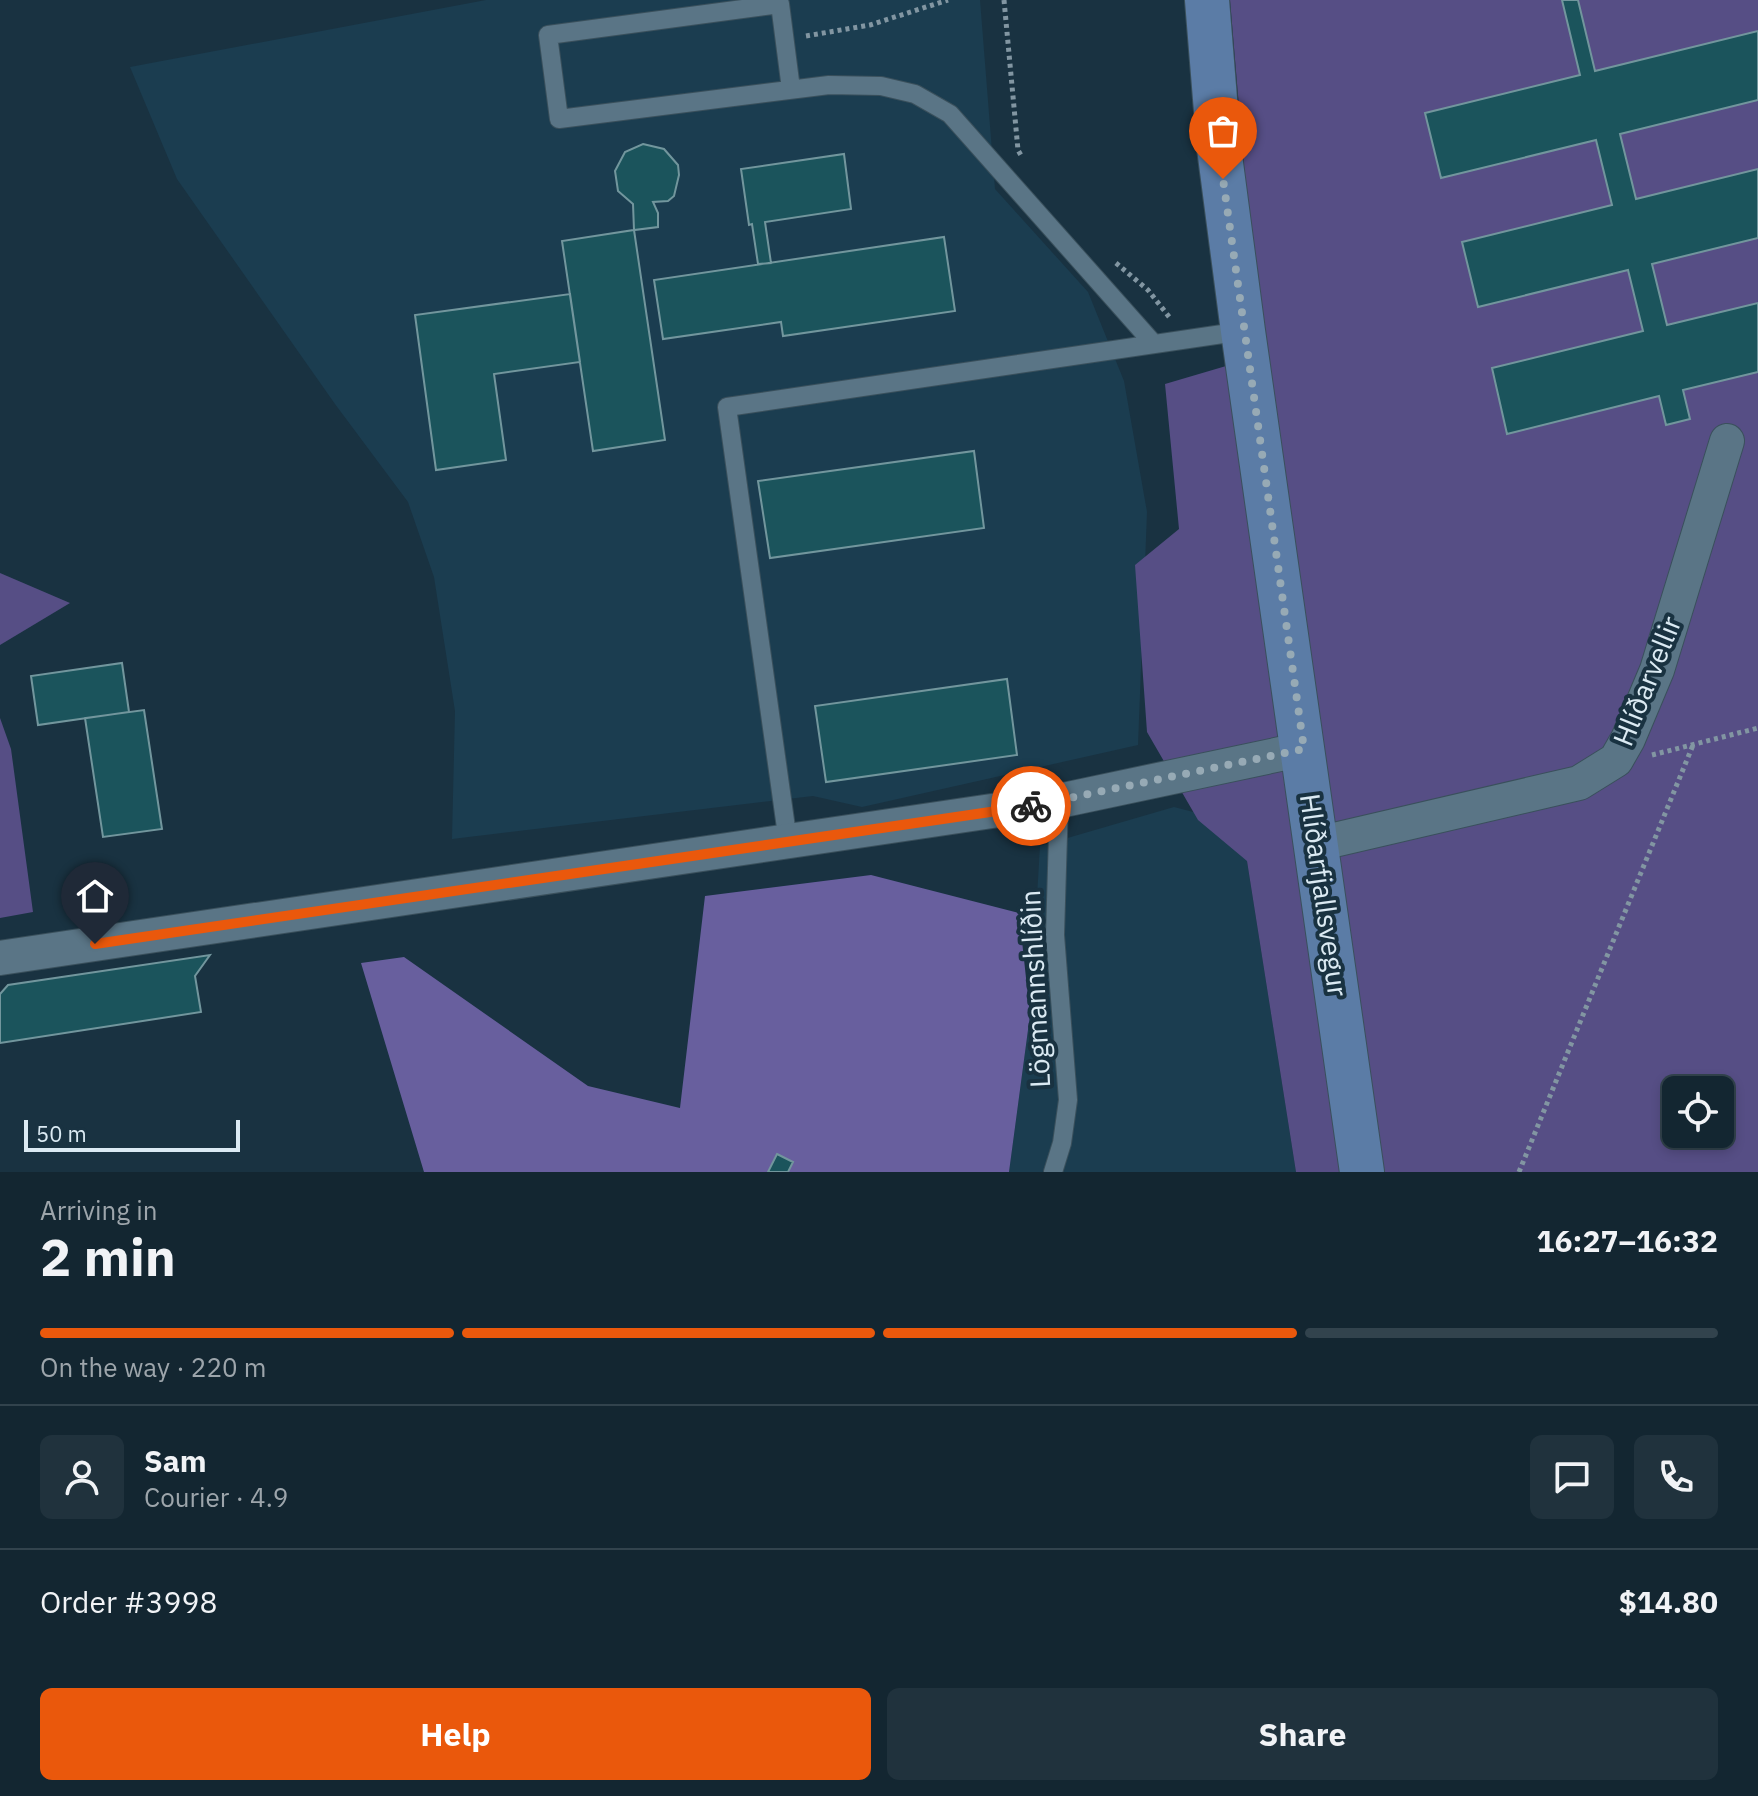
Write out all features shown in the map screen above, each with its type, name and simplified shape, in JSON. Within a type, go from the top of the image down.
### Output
[{"type":"main road","name":"Hlíðarfjallsvegur","points":[[1207,0],[1219,148],[1243,331],[1362,1172]]},
{"type":"street","name":"Hlíðarvellir","points":[[1317,844],[1579,783],[1616,760],[1657,670],[1727,441]]},
{"type":"street","points":[[0,958],[1059,801],[1304,749]]},
{"type":"lane","points":[[791,89],[780,4],[548,35],[559,119],[829,85],[881,86],[915,94],[950,114],[1153,343]]},
{"type":"lane","points":[[788,842],[727,407],[1243,331]]},
{"type":"lane","name":"Lögmannshlíðin","points":[[1053,1172],[1062,1143],[1068,1100],[1055,935],[1059,801]]},
{"type":"path","points":[[784,40],[870,25],[948,0]]},
{"type":"path","points":[[1004,0],[1018,150],[1026,162]]},
{"type":"path","points":[[1105,254],[1148,290],[1186,338]]},
{"type":"path","points":[[1616,760],[1665,754],[1758,728]]},
{"type":"path","points":[[1519,1172],[1693,745]]},
{"type":"shaded area","points":[[486,0],[980,0],[995,189],[1088,292],[1124,381],[1147,512],[1138,745],[862,807],[813,796],[452,839],[455,711],[434,577],[408,502],[177,179],[130,67]]},
{"type":"shaded area","points":[[1230,0],[1758,0],[1758,1172],[1296,1172],[1247,861],[1198,820],[1147,732],[1135,565],[1179,529],[1165,384],[1260,356]]},
{"type":"shaded area","points":[[0,573],[70,603],[0,645]]},
{"type":"shaded area","points":[[0,718],[11,749],[33,912],[0,918]]},
{"type":"shaded area","points":[[1174,807],[1224,820],[1250,846],[1247,861],[1296,1172],[1009,1172],[1030,1015],[1040,846]]},
{"type":"shaded area","points":[[871,875],[1019,913],[1030,1015],[1009,1172],[424,1172],[361,963],[404,957],[588,1086],[680,1108],[705,896]]},
{"type":"building","points":[[1562,0],[1578,0],[1595,71],[1758,31],[1758,100],[1620,134],[1636,199],[1758,169],[1758,238],[1652,264],[1667,325],[1758,303],[1758,372],[1683,390],[1690,419],[1666,425],[1659,396],[1507,434],[1492,368],[1643,331],[1628,270],[1478,307],[1462,242],[1612,205],[1596,140],[1441,178],[1425,113],[1580,75]]},
{"type":"building","points":[[643,144],[664,149],[678,165],[679,175],[674,196],[668,201],[653,202],[658,213],[658,227],[634,230],[633,204],[618,191],[615,171],[625,152]]},
{"type":"building","points":[[844,154],[851,209],[765,222],[771,263],[758,264],[741,169]]},
{"type":"building","points":[[634,230],[665,440],[593,451],[562,241]]},
{"type":"building","points":[[944,237],[955,311],[783,336],[781,322],[663,339],[654,280]]},
{"type":"building","points":[[570,294],[580,362],[494,374],[506,460],[436,470],[415,315]]},
{"type":"building","points":[[974,451],[984,528],[770,558],[758,481]]},
{"type":"building","points":[[122,663],[129,712],[38,725],[31,676]]},
{"type":"building","points":[[1007,679],[1017,755],[826,782],[815,706]]},
{"type":"building","points":[[144,710],[162,829],[103,837],[85,718]]},
{"type":"building","points":[[210,955],[195,976],[201,1012],[0,1043],[0,994],[8,985]]},
{"type":"building","points":[[777,1154],[793,1162],[788,1172],[768,1172]]},
{"type":"way so far","points":[[1031,806],[1304,749],[1223,179]]},
{"type":"route","points":[[95,944],[1031,806]]}]
